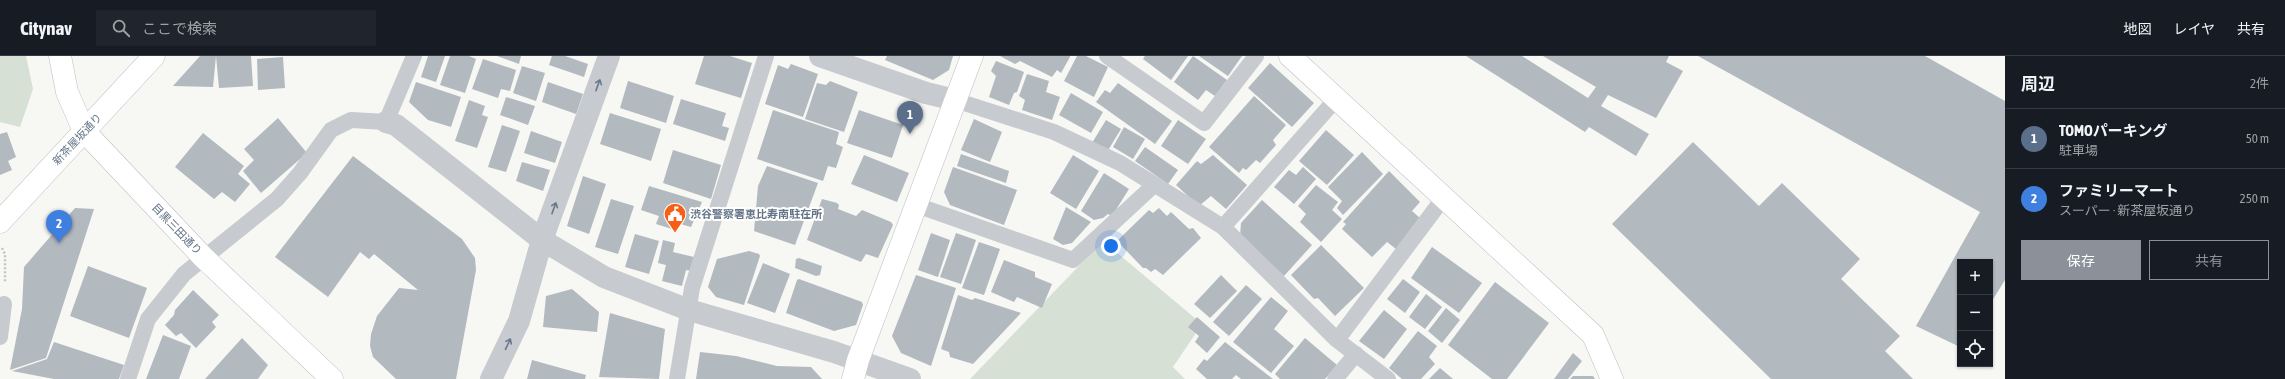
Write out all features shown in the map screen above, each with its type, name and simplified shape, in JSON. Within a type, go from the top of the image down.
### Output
[{"type":"street","name":"目黒三田通り","points":[[60,56],[67,92],[84,132],[203,257],[332,379]]},
{"type":"street","name":"新茶屋坂通り","points":[[0,222],[154,56]]},
{"type":"street","points":[[491,379],[519,321],[542,240],[609,56]]},
{"type":"street","points":[[820,56],[926,93],[955,100]]},
{"type":"street","points":[[855,369],[972,56]]},
{"type":"street","points":[[1290,56],[1445,196],[1594,335],[1612,379]]},
{"type":"street","points":[[386,122],[396,125],[542,240],[604,277],[689,310],[855,369],[910,379]]},
{"type":"lane","points":[[128,379],[148,319],[184,274],[203,257],[244,227],[277,199],[300,173],[332,130],[351,120],[386,122],[414,56]]},
{"type":"lane","points":[[677,379],[692,288],[766,56]]},
{"type":"lane","points":[[1107,56],[1204,123],[1256,56]]},
{"type":"lane","points":[[1223,227],[1337,98]]},
{"type":"lane","points":[[955,100],[1054,132],[1120,163],[1223,227],[1336,340],[1388,379]]},
{"type":"lane","points":[[916,205],[1073,260],[1154,185]]},
{"type":"lane","points":[[1336,340],[1445,196]]},
{"type":"lane","points":[[0,337],[4,304]]},
{"type":"lane","points":[[1335,379],[1356,354]]},
{"type":"path","points":[[0,244],[5,254],[4,304]]},
{"type":"shaded area","points":[[0,56],[26,56],[33,89],[20,127],[0,122]]},
{"type":"shaded area","points":[[1103,241],[1202,324],[1173,367],[1185,379],[970,379]]},
{"type":"building","points":[[200,56],[216,56],[213,87],[173,86]]},
{"type":"building","points":[[216,56],[251,56],[253,86],[219,88]]},
{"type":"building","points":[[428,56],[445,56],[436,82],[421,77]]},
{"type":"building","points":[[450,56],[469,56],[476,59],[465,93],[440,85]]},
{"type":"building","points":[[497,56],[521,56],[519,64]]},
{"type":"building","points":[[552,56],[565,56],[588,64],[584,77],[549,65]]},
{"type":"building","points":[[704,56],[730,56],[752,63],[741,98],[695,84]]},
{"type":"building","points":[[887,56],[953,56],[949,70],[933,80],[885,60]]},
{"type":"building","points":[[1000,56],[1070,57],[1061,73],[1057,70],[1052,77],[1020,61],[1015,64]]},
{"type":"building","points":[[1077,56],[1086,56],[1108,67],[1094,97],[1064,81]]},
{"type":"building","points":[[1145,56],[1188,56],[1171,80],[1143,59]]},
{"type":"building","points":[[1193,56],[1227,80],[1215,96],[1206,90],[1198,100],[1174,82]]},
{"type":"building","points":[[1199,56],[1242,56],[1228,76]]},
{"type":"building","points":[[1466,56],[1522,56],[1588,98],[1596,87],[1543,56],[1669,56],[1666,62],[1683,71],[1656,118],[1608,95],[1601,106],[1649,134],[1636,156],[1589,127],[1585,132]]},
{"type":"building","points":[[1698,56],[1925,56],[2005,101],[2005,280],[1993,299],[1993,259],[1957,259],[1957,346],[1916,326],[1980,212]]},
{"type":"building","points":[[283,57],[285,88],[258,90],[257,59]]},
{"type":"building","points":[[483,59],[516,70],[510,91],[501,89],[498,98],[472,89]]},
{"type":"building","points":[[996,61],[1024,72],[1017,92],[1014,93],[1009,105],[989,97],[996,76],[991,71]]},
{"type":"building","points":[[1270,63],[1314,103],[1292,127],[1248,88]]},
{"type":"building","points":[[791,64],[818,74],[803,117],[765,104],[778,65],[788,69]]},
{"type":"building","points":[[522,66],[545,73],[536,101],[513,93]]},
{"type":"building","points":[[1027,74],[1049,81],[1046,92],[1060,97],[1052,120],[1022,110],[1025,100],[1019,96]]},
{"type":"building","points":[[628,81],[674,96],[666,123],[620,108]]},
{"type":"building","points":[[830,81],[858,92],[844,132],[805,119],[817,83],[826,85]]},
{"type":"building","points":[[416,82],[461,97],[451,127],[428,120],[409,102]]},
{"type":"building","points":[[548,82],[583,94],[576,114],[542,102]]},
{"type":"building","points":[[1118,83],[1172,121],[1155,144],[1096,102],[1105,90],[1110,93]]},
{"type":"building","points":[[1071,93],[1103,112],[1091,133],[1059,115]]},
{"type":"building","points":[[1254,96],[1286,125],[1273,140],[1276,145],[1260,163],[1256,160],[1246,170],[1243,168],[1239,173],[1209,147]]},
{"type":"building","points":[[506,97],[535,106],[528,125],[500,115]]},
{"type":"building","points":[[681,99],[726,113],[722,126],[729,128],[725,141],[673,124]]},
{"type":"building","points":[[469,100],[485,106],[482,115],[488,117],[477,148],[455,141]]},
{"type":"building","points":[[773,110],[839,132],[836,144],[843,147],[836,168],[828,166],[823,181],[757,159]]},
{"type":"building","points":[[859,110],[903,125],[892,158],[847,143]]},
{"type":"building","points":[[610,113],[661,129],[651,161],[600,144]]},
{"type":"building","points":[[278,118],[307,153],[261,193],[243,171],[254,160],[244,149]]},
{"type":"building","points":[[974,119],[1002,132],[990,162],[961,150]]},
{"type":"building","points":[[1106,120],[1121,129],[1107,152],[1092,143]]},
{"type":"building","points":[[1178,120],[1206,139],[1188,164],[1161,146]]},
{"type":"building","points":[[502,125],[520,131],[506,172],[488,167]]},
{"type":"building","points":[[1124,127],[1145,139],[1133,159],[1113,147]]},
{"type":"building","points":[[1326,130],[1354,155],[1327,185],[1299,161]]},
{"type":"building","points":[[531,131],[562,142],[555,163],[524,153]]},
{"type":"building","points":[[7,132],[16,157],[8,161],[12,170],[0,175],[0,134]]},
{"type":"building","points":[[203,133],[244,166],[238,174],[250,184],[235,202],[222,192],[214,199],[175,167]]},
{"type":"building","points":[[1693,142],[1759,206],[1782,183],[1860,259],[1841,279],[1900,336],[1885,351],[1913,379],[1771,379],[1612,224]]},
{"type":"building","points":[[1145,147],[1178,170],[1168,184],[1135,161]]},
{"type":"building","points":[[673,150],[721,165],[711,199],[663,183]]},
{"type":"building","points":[[1362,152],[1383,174],[1343,215],[1337,208],[1342,201],[1328,187]]},
{"type":"building","points":[[961,154],[1009,171],[1006,183],[957,166]]},
{"type":"building","points":[[864,155],[909,173],[897,202],[851,184]]},
{"type":"building","points":[[1073,155],[1099,171],[1076,209],[1050,193]]},
{"type":"building","points":[[1213,155],[1247,185],[1226,209],[1211,196],[1199,206],[1176,185],[1197,161],[1201,164]]},
{"type":"building","points":[[353,156],[462,239],[475,258],[476,270],[456,379],[396,379],[373,357],[370,346],[371,334],[377,316],[399,288],[418,290],[374,254],[369,259],[360,252],[328,297],[275,257]]},
{"type":"building","points":[[522,162],[550,170],[543,191],[516,181]]},
{"type":"building","points":[[767,166],[818,183],[795,245],[754,231],[758,186]]},
{"type":"building","points":[[953,167],[1017,190],[1004,225],[950,205],[944,192]]},
{"type":"building","points":[[1303,167],[1316,179],[1294,204],[1274,187],[1289,170],[1296,175]]},
{"type":"building","points":[[1389,171],[1420,202],[1412,211],[1420,218],[1396,249],[1387,242],[1372,257],[1342,229],[1346,224],[1343,222]]},
{"type":"building","points":[[1104,173],[1129,189],[1112,216],[1108,214],[1103,218],[1094,220],[1081,211]]},
{"type":"building","points":[[583,176],[606,184],[589,234],[567,226]]},
{"type":"building","points":[[1316,185],[1338,202],[1332,210],[1342,219],[1321,242],[1300,222],[1306,214],[1298,206]]},
{"type":"building","points":[[649,186],[702,202],[691,227],[677,223],[675,230],[656,224],[659,216],[641,210]]},
{"type":"building","points":[[611,199],[634,206],[618,254],[595,247]]},
{"type":"building","points":[[822,199],[837,203],[839,205],[838,209],[856,216],[862,210],[891,222],[893,225],[878,258],[866,254],[861,262],[807,240]]},
{"type":"building","points":[[1262,200],[1312,245],[1284,276],[1240,236],[1241,223]]},
{"type":"building","points":[[1066,207],[1091,222],[1072,243],[1063,245],[1053,239]]},
{"type":"building","points":[[75,208],[94,209],[46,358],[10,370],[22,309],[24,267]]},
{"type":"building","points":[[1159,208],[1167,216],[1171,212],[1189,229],[1193,228],[1201,238],[1163,275],[1155,269],[1151,272],[1146,268],[1143,268],[1117,241],[1149,210],[1153,213]]},
{"type":"building","points":[[931,233],[950,240],[938,277],[918,270]]},
{"type":"building","points":[[956,233],[976,240],[961,284],[940,277]]},
{"type":"building","points":[[635,234],[659,241],[649,274],[625,267]]},
{"type":"building","points":[[663,240],[675,243],[673,252],[694,257],[691,271],[686,270],[682,286],[662,281],[666,265],[658,263]]},
{"type":"building","points":[[979,242],[1000,249],[984,295],[962,288]]},
{"type":"building","points":[[1321,245],[1364,288],[1335,316],[1318,298],[1314,299],[1291,275]]},
{"type":"building","points":[[1432,247],[1482,283],[1459,313],[1411,278]]},
{"type":"building","points":[[749,251],[759,254],[760,256],[744,305],[716,297],[708,287],[717,259]]},
{"type":"building","points":[[799,258],[822,266],[820,275],[816,276],[795,268],[796,259]]},
{"type":"building","points":[[1004,260],[1035,272],[1035,277],[1052,284],[1042,308],[1017,297],[1014,302],[991,292]]},
{"type":"building","points":[[763,263],[790,274],[775,313],[747,303]]},
{"type":"building","points":[[88,266],[147,288],[129,338],[70,316]]},
{"type":"building","points":[[916,275],[956,288],[931,366],[901,353],[892,336]]},
{"type":"building","points":[[1221,275],[1237,291],[1210,318],[1194,304]]},
{"type":"building","points":[[799,279],[862,302],[863,305],[856,325],[834,331],[786,313],[797,280]]},
{"type":"building","points":[[1403,279],[1420,292],[1405,313],[1387,299]]},
{"type":"building","points":[[1495,282],[1549,323],[1507,379],[1492,379],[1448,345]]},
{"type":"building","points":[[1246,285],[1262,299],[1229,336],[1213,322]]},
{"type":"building","points":[[572,289],[599,312],[597,332],[543,327],[546,296]]},
{"type":"building","points":[[193,290],[219,315],[212,322],[216,327],[196,348],[181,333],[176,336],[165,325],[174,315],[175,310]]},
{"type":"building","points":[[1426,294],[1442,307],[1425,329],[1409,317]]},
{"type":"building","points":[[958,295],[972,300],[975,298],[1021,313],[973,364],[950,357],[949,352],[941,349]]},
{"type":"building","points":[[1271,297],[1288,311],[1274,329],[1294,346],[1271,373],[1233,342]]},
{"type":"building","points":[[1446,308],[1460,320],[1442,343],[1428,331]]},
{"type":"building","points":[[1384,310],[1407,329],[1384,359],[1359,341]]},
{"type":"building","points":[[610,313],[665,329],[659,379],[599,377]]},
{"type":"building","points":[[1197,317],[1220,337],[1207,353],[1195,342],[1199,336],[1188,327]]},
{"type":"building","points":[[1418,331],[1437,346],[1429,357],[1435,364],[1421,379],[1402,379],[1389,368]]},
{"type":"building","points":[[163,335],[191,346],[179,379],[146,379]]},
{"type":"building","points":[[242,338],[268,365],[258,379],[205,379]]},
{"type":"building","points":[[1305,338],[1337,365],[1325,379],[1280,379],[1275,374]]},
{"type":"building","points":[[54,342],[124,365],[119,379],[54,379],[12,371],[47,359]]},
{"type":"building","points":[[1225,342],[1273,379],[1241,379],[1236,375],[1232,379],[1207,379],[1196,369],[1204,359],[1207,361]]},
{"type":"building","points":[[700,352],[736,356],[777,366],[811,367],[822,379],[696,379]]},
{"type":"building","points":[[1573,353],[1582,361],[1568,379],[1554,379]]},
{"type":"building","points":[[532,360],[586,375],[585,379],[527,379]]},
{"type":"building","points":[[1440,368],[1453,379],[1429,379]]},
{"type":"building","points":[[1573,376],[1593,376],[1595,379],[1570,379]]},
{"type":"place","name":"TOMOパーキング","points":[[910,134]]},
{"type":"place","name":"渋谷警察署恵比寿南駐在所","points":[[675,234]]},
{"type":"place","name":"ファミリーマート","points":[[59,243]]}]
